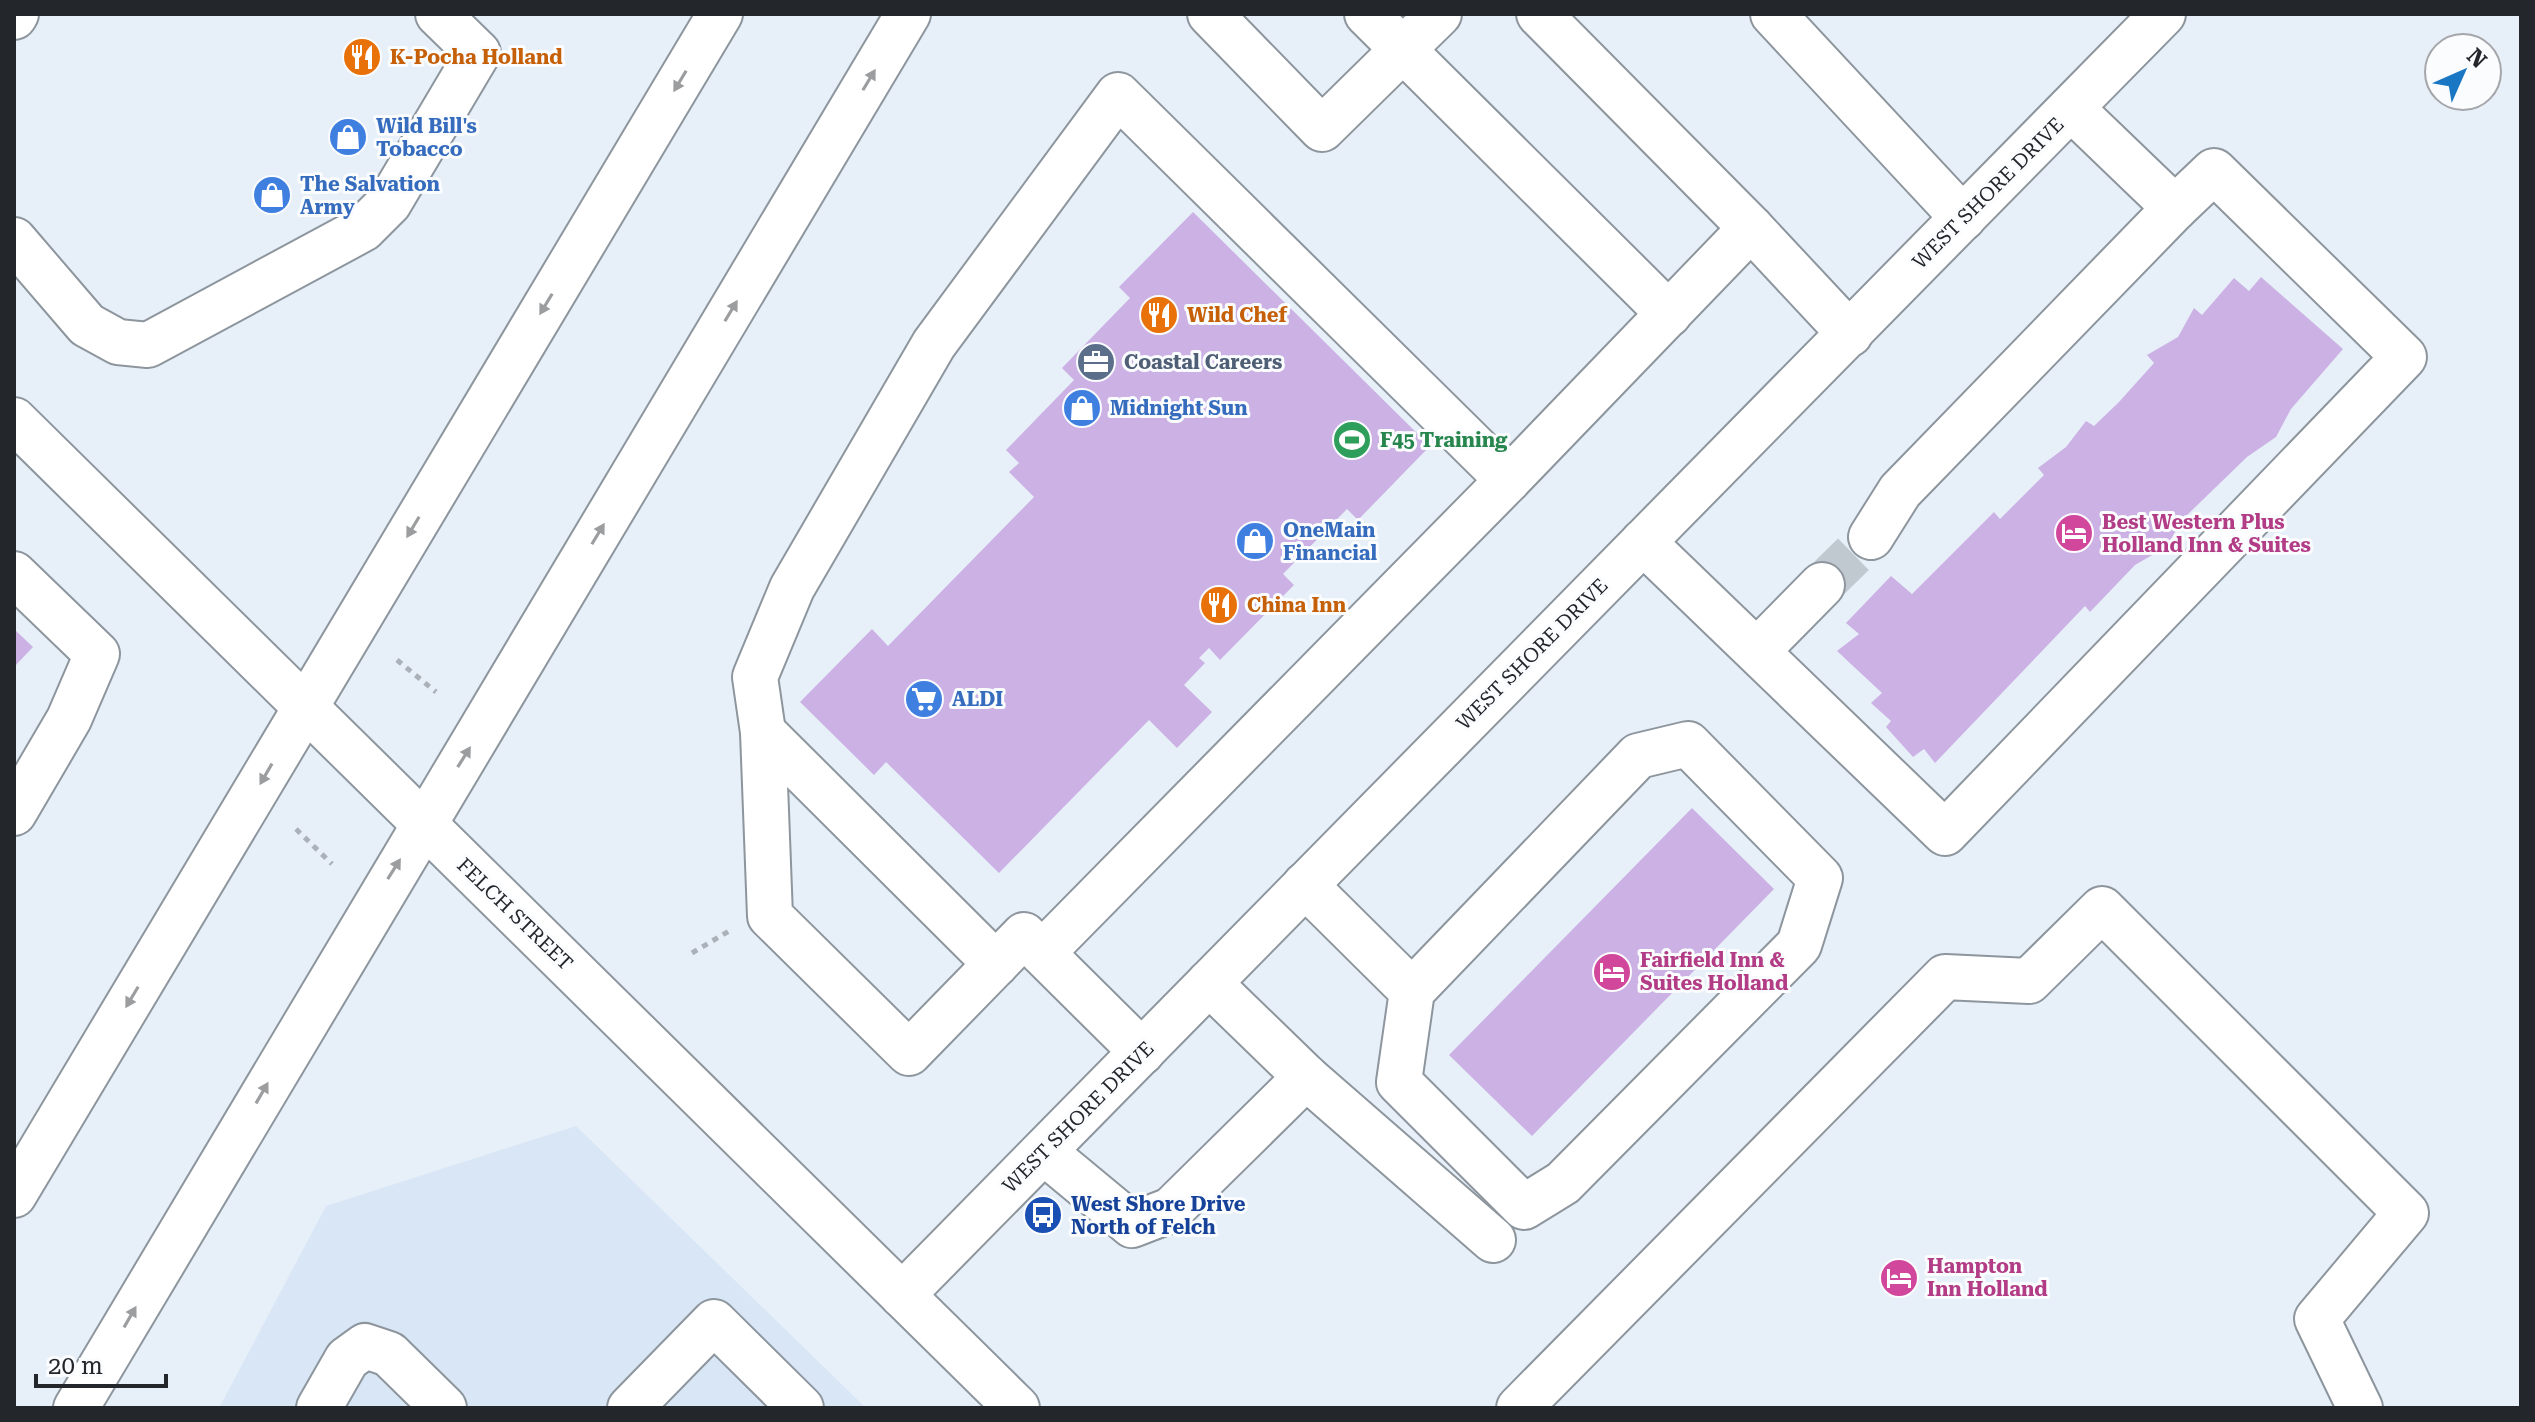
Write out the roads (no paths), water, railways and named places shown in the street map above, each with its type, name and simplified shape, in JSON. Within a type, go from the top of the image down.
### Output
[{"type":"main road","points":[[14,240],[87,325],[118,342],[148,345],[363,229],[389,203],[478,53],[438,14]]},
{"type":"main road","points":[[14,1195],[720,14]]},
{"type":"main road","points":[[76,1408],[351,940],[908,14]]},
{"type":"main road","points":[[1210,14],[1322,129],[1439,14]]},
{"type":"main road","points":[[1367,14],[1669,314]]},
{"type":"main road","points":[[1539,14],[1751,228],[1850,334]]},
{"type":"main road","points":[[1773,14],[1963,218]]},
{"type":"main road","name":"WEST SHORE DRIVE","points":[[902,1295],[2163,14]]},
{"type":"main road","points":[[1142,1052],[1024,935],[909,1053],[770,916],[763,732],[755,677],[792,588],[934,344],[1118,95],[1508,480]]},
{"type":"main road","points":[[2071,108],[2175,208]]},
{"type":"main road","points":[[1643,542],[1945,833],[2404,357],[2214,171],[1900,491],[1871,537]]},
{"type":"main road","points":[[1042,953],[1508,480],[1751,228]]},
{"type":"main road","name":"FELCH STREET","points":[[14,420],[1017,1408]]},
{"type":"main road","points":[[14,574],[97,654],[69,719],[14,813]]},
{"type":"main road","points":[[1757,651],[1822,585]]},
{"type":"main road","points":[[763,732],[996,964]]},
{"type":"main road","points":[[1688,744],[1820,878],[1799,945],[1563,1183],[1524,1207],[1399,1082],[1412,991],[1638,756],[1688,744]]},
{"type":"main road","points":[[1305,885],[1412,991]]},
{"type":"main road","points":[[1519,1408],[1945,977],[2029,981],[2102,909],[2406,1213],[2317,1319],[2360,1408]]},
{"type":"main road","points":[[1209,983],[1306,1077],[1493,1240]]},
{"type":"main road","points":[[1044,1152],[1132,1225],[1171,1210],[1306,1077]]},
{"type":"main road","points":[[630,1408],[714,1322],[801,1408]]},
{"type":"main road","points":[[319,1408],[347,1359],[365,1346],[389,1354],[444,1408]]},
{"type":"tunnel","points":[[1822,585],[1871,537]]},
{"type":"place","name":"K-Pocha Holland","points":[[362,57]]},
{"type":"place","name":"Wild Bill's Tobacco","points":[[348,137]]},
{"type":"place","name":"The Salvation Army","points":[[272,195]]},
{"type":"place","name":"Wild Chef","points":[[1159,315]]},
{"type":"place","name":"Coastal Careers","points":[[1096,362]]},
{"type":"place","name":"Midnight Sun","points":[[1082,408]]},
{"type":"place","name":"F45 Training","points":[[1352,440]]},
{"type":"place","name":"Best Western Plus Holland Inn & Suites","points":[[2074,533]]},
{"type":"place","name":"OneMain Financial","points":[[1255,541]]},
{"type":"place","name":"China Inn","points":[[1219,605]]},
{"type":"place","name":"ALDI","points":[[924,699]]},
{"type":"place","name":"Fairfield Inn & Suites Holland","points":[[1612,972]]},
{"type":"place","name":"West Shore Drive North of Felch","points":[[1043,1215]]},
{"type":"place","name":"Hampton Inn Holland","points":[[1899,1278]]}]
